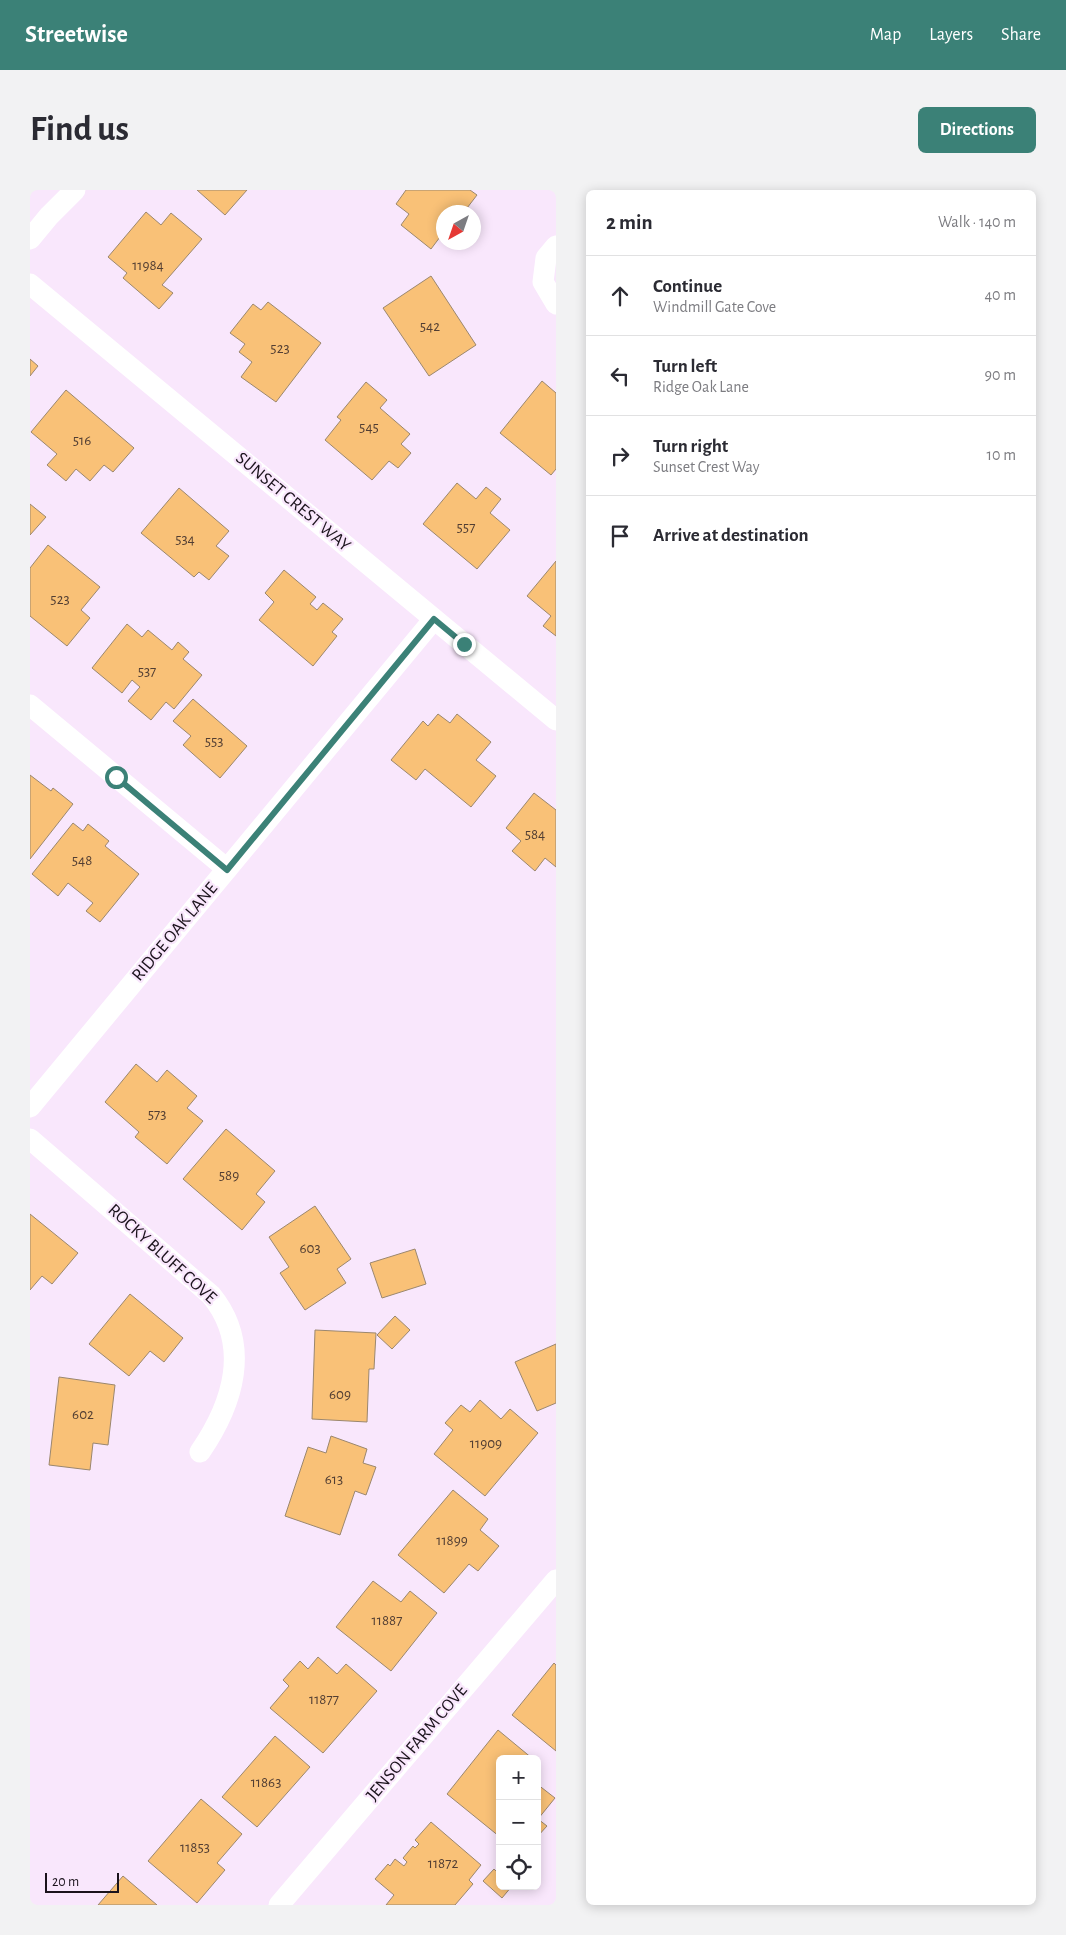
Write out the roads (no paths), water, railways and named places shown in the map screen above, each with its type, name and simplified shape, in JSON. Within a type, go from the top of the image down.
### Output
[{"type":"street","points":[[31,238],[49,216],[75,190]]},
{"type":"street","points":[[556,246],[546,258],[544,282],[556,304]]},
{"type":"street","name":"SUNSET CREST WAY","points":[[30,284],[556,720]]},
{"type":"street","name":"RIDGE OAK LANE","points":[[30,1107],[434,619]]},
{"type":"street","points":[[30,704],[227,870]]},
{"type":"street","name":"ROCKY BLUFF COVE","points":[[30,1139],[211,1295],[226,1316],[235,1346],[235,1365],[223,1412],[213,1433],[200,1452]]},
{"type":"street","name":"JENSON FARM COVE","points":[[279,1905],[556,1580]]}]
